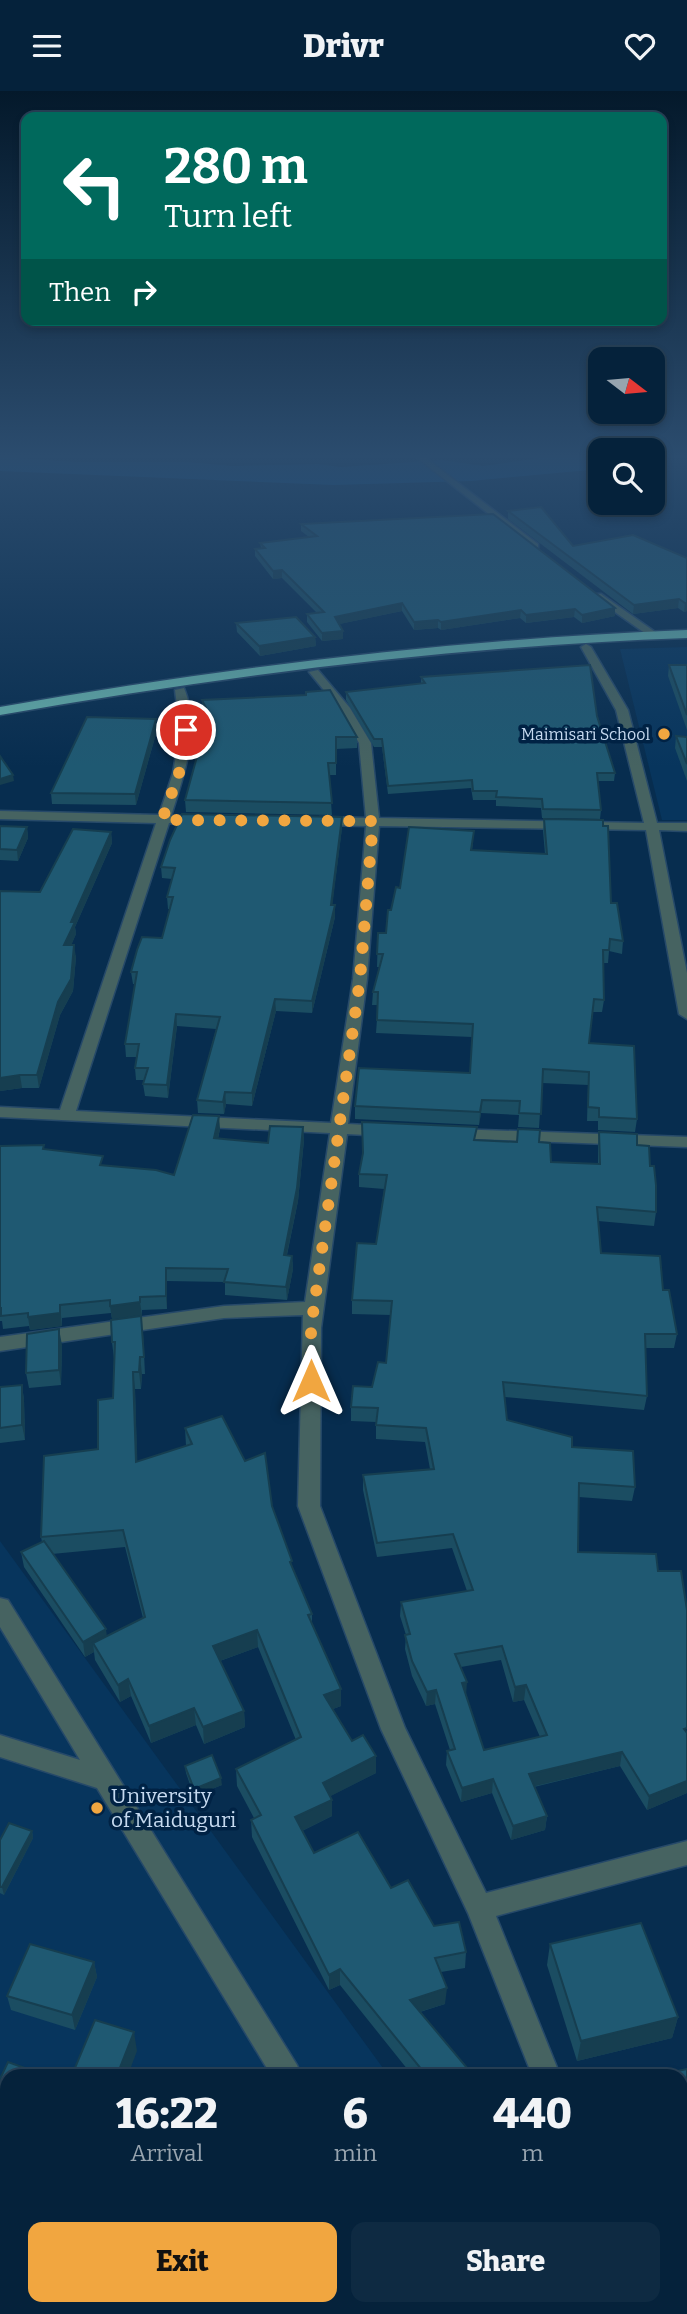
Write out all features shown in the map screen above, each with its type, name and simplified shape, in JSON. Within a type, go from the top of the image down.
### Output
[{"type":"highway","points":[[0,711],[378,655],[687,634]]},
{"type":"highway","points":[[0,720],[115,696],[314,672],[442,658],[586,647],[687,643]]},
{"type":"street","points":[[589,590],[653,635]]},
{"type":"street","points":[[586,647],[622,710],[652,827],[687,1014]]},
{"type":"street","points":[[314,672],[346,710],[365,743],[373,821],[360,979],[311,1328],[309,1506],[393,1729],[479,1908],[544,2069]]},
{"type":"street","points":[[66,1116],[179,773],[186,730],[180,690]]},
{"type":"street","points":[[0,815],[215,820]]},
{"type":"street","points":[[307,821],[687,827]]},
{"type":"street","points":[[0,1112],[397,1132]]},
{"type":"street","points":[[439,1133],[687,1142]]},
{"type":"street","points":[[0,1344],[224,1312],[314,1308]]},
{"type":"street","points":[[0,1607],[280,2069]]},
{"type":"street","points":[[0,1747],[102,1778]]},
{"type":"street","points":[[479,1908],[687,1853]]},
{"type":"shaded area","name":"Maimisari School","points":[[687,647],[687,820],[662,820],[620,649]]},
{"type":"shaded area","name":"University of Maiduguri","points":[[0,1541],[384,2069],[0,2069]]},
{"type":"building","points":[[264,560],[552,560],[615,608],[582,615],[575,609],[526,615],[521,610],[441,622],[414,622],[402,603],[335,617],[343,631],[322,633],[307,614],[324,612],[282,570],[273,571]]},
{"type":"building","points":[[573,560],[687,560],[687,603],[679,599],[634,605]]},
{"type":"building","points":[[296,617],[315,637],[259,646],[236,623]]},
{"type":"building","points":[[590,665],[597,716],[615,773],[597,773],[601,810],[543,809],[542,799],[496,797],[497,791],[473,791],[472,780],[388,786],[382,739],[374,739],[346,692],[425,683],[421,677]]},
{"type":"building","points":[[669,665],[687,665],[687,715]]},
{"type":"building","points":[[330,690],[357,737],[336,737],[336,763],[328,763],[332,803],[185,800],[204,731],[206,708],[202,700],[306,695],[306,692]]},
{"type":"building","points":[[87,717],[156,719],[135,794],[51,793]]},
{"type":"building","points":[[676,736],[687,737],[687,764]]},
{"type":"building","points":[[0,756],[13,775],[0,779]]},
{"type":"building","points":[[182,814],[342,817],[331,905],[335,905],[312,1001],[275,999],[252,1093],[225,1092],[223,1102],[197,1100],[220,1017],[176,1014],[167,1085],[143,1084],[148,1068],[135,1068],[139,1044],[125,1044],[137,972],[131,972],[142,937],[162,938],[173,897],[167,897],[175,868],[161,867]]},
{"type":"building","points":[[544,819],[603,820],[603,826],[608,826],[611,903],[617,903],[623,941],[610,939],[609,950],[603,950],[604,1000],[594,999],[589,1043],[634,1046],[637,1119],[599,1117],[599,1108],[588,1107],[589,1072],[543,1069],[541,1114],[519,1113],[520,1101],[482,1100],[480,1112],[355,1106],[359,1068],[470,1073],[473,1024],[377,1020],[378,992],[373,992],[383,954],[377,954],[378,933],[386,933],[388,910],[391,910],[396,887],[400,888],[409,827],[474,831],[471,850],[547,854]]},
{"type":"building","points":[[0,826],[27,827],[17,850],[0,849]]},
{"type":"building","points":[[73,829],[111,832],[71,922],[75,922],[64,945],[74,945],[71,979],[58,1002],[37,1075],[0,1078],[0,891],[40,892]]},
{"type":"building","points":[[193,1115],[219,1116],[214,1138],[268,1143],[270,1126],[303,1127],[297,1188],[284,1255],[292,1256],[286,1287],[224,1282],[228,1269],[166,1268],[166,1296],[140,1297],[140,1302],[110,1306],[110,1300],[60,1305],[60,1313],[28,1317],[28,1313],[1,1316],[0,1146],[44,1145],[43,1149],[103,1156],[100,1165],[156,1170],[174,1175]]},
{"type":"building","points":[[362,1122],[477,1127],[474,1140],[517,1142],[518,1129],[540,1130],[539,1142],[550,1143],[551,1162],[600,1164],[599,1132],[637,1134],[637,1145],[649,1146],[650,1166],[654,1166],[656,1212],[597,1207],[601,1253],[660,1256],[663,1290],[669,1290],[677,1334],[645,1334],[647,1396],[503,1382],[507,1420],[572,1437],[572,1447],[633,1451],[635,1487],[579,1483],[578,1552],[656,1554],[658,1571],[681,1571],[687,1610],[687,1728],[684,1729],[687,1733],[687,1781],[649,1796],[622,1752],[529,1774],[547,1816],[513,1826],[493,1779],[462,1788],[447,1751],[455,1749],[436,1690],[427,1692],[412,1661],[405,1635],[410,1634],[401,1602],[473,1590],[453,1534],[377,1543],[363,1475],[434,1469],[426,1428],[376,1425],[378,1408],[351,1407],[353,1386],[372,1387],[378,1362],[386,1363],[392,1301],[352,1300],[357,1243],[376,1244],[387,1175],[359,1174],[363,1153]],"holes":[[[502,1646],[515,1687],[526,1685],[547,1735],[484,1750],[462,1683],[467,1682],[455,1654]]]},
{"type":"building","points":[[141,1316],[144,1357],[140,1357],[139,1372],[133,1372],[136,1462],[192,1444],[185,1428],[222,1416],[245,1461],[265,1453],[272,1506],[292,1561],[290,1562],[312,1614],[308,1615],[341,1689],[324,1695],[352,1741],[363,1735],[376,1756],[323,1783],[332,1800],[295,1817],[314,1853],[358,1832],[391,1888],[408,1880],[434,1926],[459,1922],[466,1952],[435,1958],[447,1988],[410,2000],[468,2069],[421,2069],[340,1969],[329,1975],[251,1820],[261,1815],[236,1769],[301,1737],[257,1630],[213,1646],[244,1711],[203,1727],[194,1708],[149,1726],[128,1679],[118,1685],[93,1643],[145,1617],[123,1530],[41,1537],[44,1456],[98,1449],[98,1400],[113,1398],[115,1342],[112,1342],[111,1320]]},
{"type":"building","points":[[59,1329],[59,1370],[26,1373],[27,1334]]},
{"type":"building","points":[[22,1385],[22,1425],[0,1428],[0,1387]]},
{"type":"building","points":[[44,1541],[106,1629],[83,1642],[21,1552]]},
{"type":"building","points":[[212,1755],[221,1778],[194,1789],[185,1766]]},
{"type":"building","points":[[9,1823],[32,1831],[0,1887],[0,1840]]},
{"type":"building","points":[[641,1923],[678,2017],[581,2041],[550,1944]]},
{"type":"building","points":[[30,1944],[94,1962],[72,2015],[7,1996]]},
{"type":"building","points":[[95,2020],[134,2032],[119,2069],[75,2069]]},
{"type":"building","points":[[8,2062],[27,2069],[5,2069]]},
{"type":"place","name":"Maimisari School","points":[[664,734]]},
{"type":"place","name":"University of Maiduguri","points":[[97,1808]]},
{"type":"route","points":[[186,730],[179,773],[162,820],[373,821],[360,979],[311,1328],[311,1381]]}]
